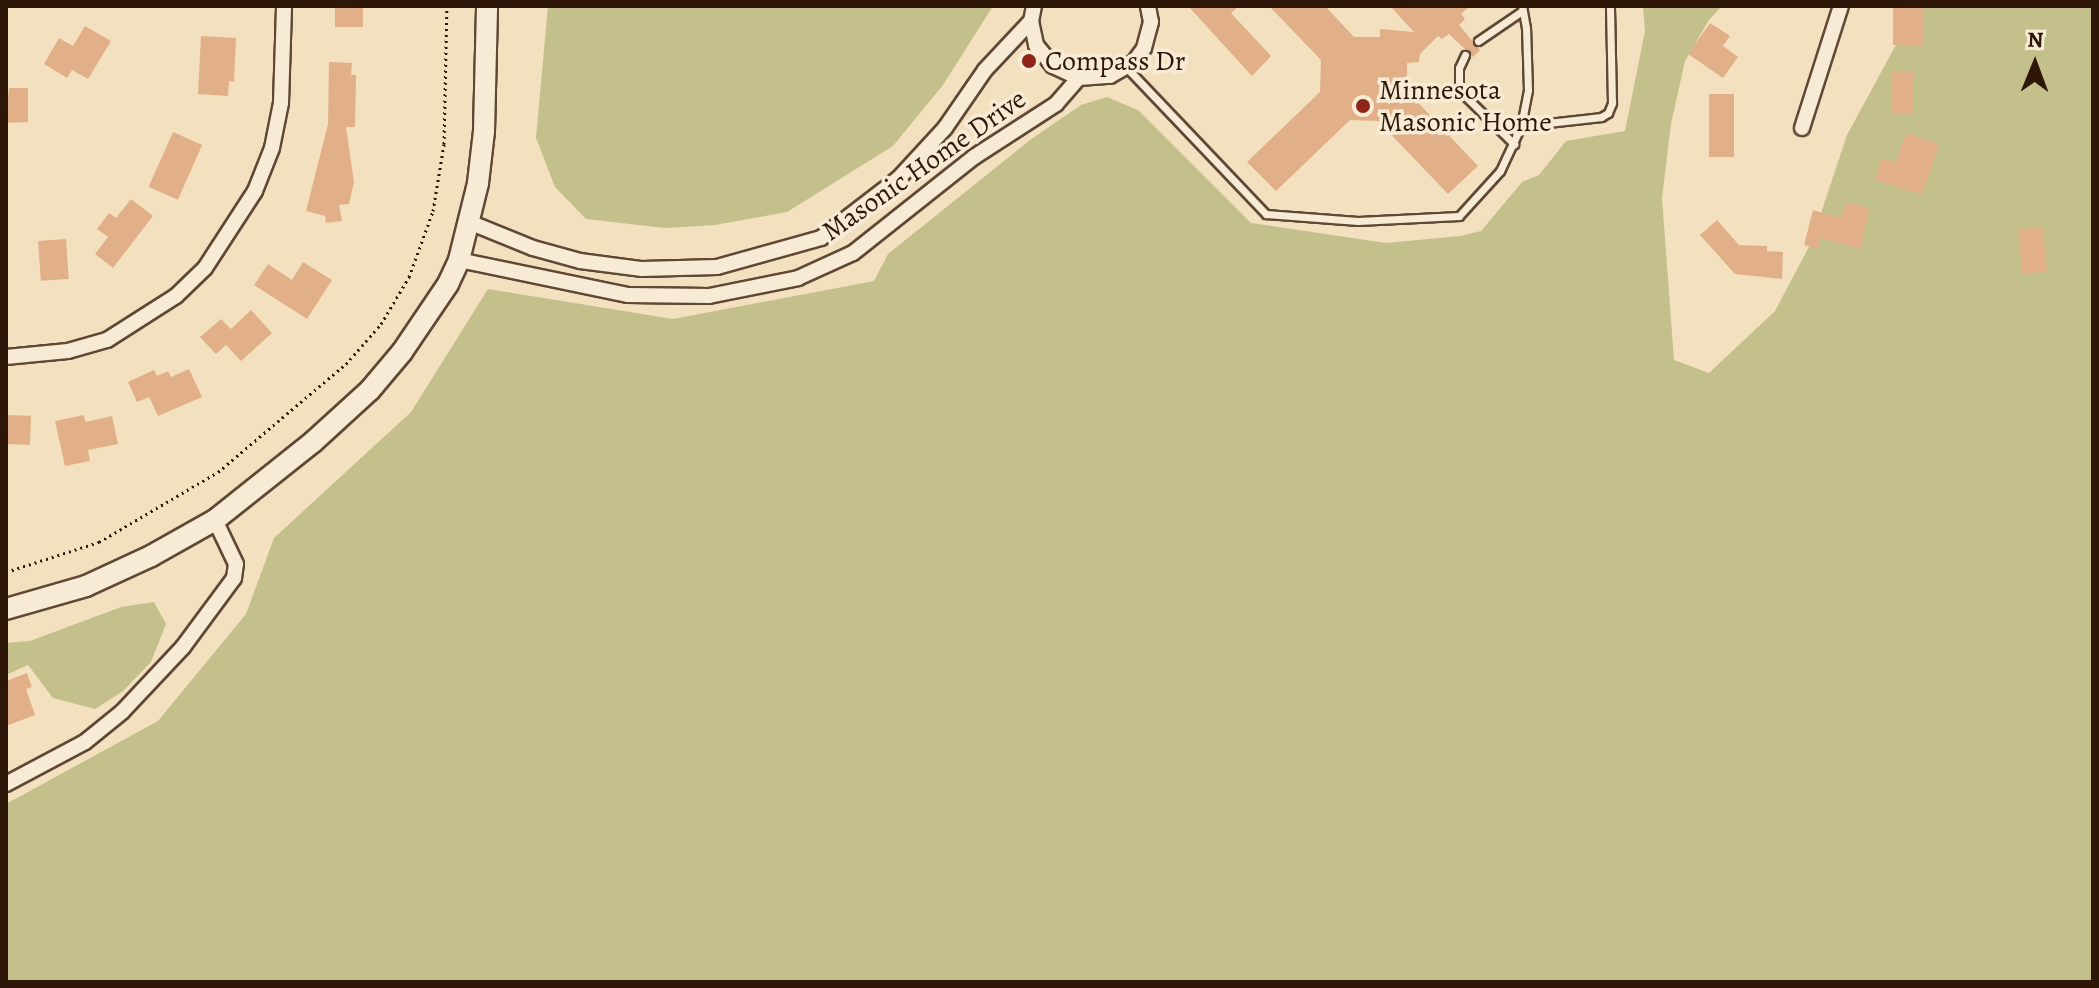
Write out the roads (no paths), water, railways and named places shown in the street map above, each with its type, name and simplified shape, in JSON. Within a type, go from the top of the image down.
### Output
[{"type":"street","points":[[6,357],[68,351],[107,340],[176,296],[205,268],[255,191],[272,148],[281,103],[284,6]]},
{"type":"street","points":[[6,609],[86,586],[151,556],[215,520],[313,442],[370,390],[427,318],[459,260],[478,183],[484,131],[487,6]]},
{"type":"street","points":[[1034,6],[1031,21],[1036,45],[1053,66],[1079,78],[1110,76],[1126,67],[1144,48],[1151,22],[1148,6]]},
{"type":"street","points":[[1802,128],[1841,6]]},
{"type":"street","name":"Masonic Home Drive","points":[[469,222],[545,252],[580,261],[642,269],[717,267],[821,238],[899,178],[945,128],[985,70],[1031,21]]},
{"type":"street","name":"Masonic Home Drive","points":[[459,260],[628,295],[709,296],[798,278],[853,253],[974,157],[1056,104],[1079,78]]},
{"type":"street","points":[[6,784],[85,742],[122,712],[183,647],[234,578],[236,564],[215,520]]},
{"type":"lane","points":[[1521,126],[1601,117],[1608,113],[1612,103],[1610,6]]},
{"type":"lane","points":[[1126,67],[1266,214],[1358,221],[1459,216],[1500,171],[1521,126],[1528,90],[1522,8]]},
{"type":"lane","points":[[1478,41],[1522,8]]},
{"type":"lane","points":[[1465,55],[1459,68],[1459,85],[1465,96],[1514,144]]},
{"type":"place","name":"Compass Dr","points":[[1029,61]]},
{"type":"place","name":"Minnesota Masonic Home","points":[[1363,106]]}]
